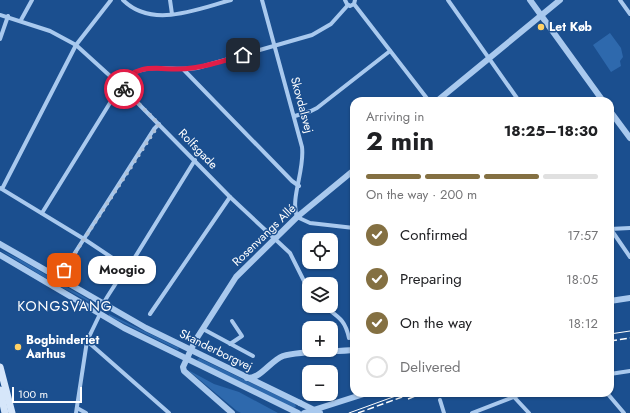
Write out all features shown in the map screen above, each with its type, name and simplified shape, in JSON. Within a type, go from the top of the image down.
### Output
[{"type":"main road","points":[[0,367],[12,413]]},
{"type":"main road","points":[[0,390],[5,413]]},
{"type":"street","points":[[21,20],[32,0]]},
{"type":"street","points":[[86,413],[77,411],[87,341],[103,305],[120,275],[122,267],[118,260],[42,212],[1,189],[76,45],[111,0]]},
{"type":"street","points":[[123,0],[130,6],[144,13],[156,15],[172,14],[231,0]]},
{"type":"street","points":[[170,0],[172,14]]},
{"type":"street","name":"Skovdalsvej","points":[[262,0],[295,116],[303,156],[299,186],[294,206],[297,217]]},
{"type":"street","points":[[345,0],[348,5]]},
{"type":"street","points":[[448,0],[516,97]]},
{"type":"street","points":[[530,0],[600,97]]},
{"type":"street","points":[[441,97],[560,0]]},
{"type":"street","points":[[620,0],[630,14]]},
{"type":"street","points":[[42,212],[126,77],[140,70],[160,67],[183,69],[197,68],[301,40],[317,32],[340,15],[348,5],[355,2],[390,51],[427,97]]},
{"type":"street","name":"Rolfsgade","points":[[0,15],[21,20],[50,31],[76,45],[120,85],[230,197],[293,258],[302,277]]},
{"type":"street","points":[[0,39],[8,16]]},
{"type":"street","points":[[295,116],[317,108],[390,51]]},
{"type":"street","points":[[183,69],[292,181],[299,186]]},
{"type":"street","points":[[614,116],[630,138]]},
{"type":"street","points":[[64,270],[159,124]]},
{"type":"street","points":[[132,262],[195,160]]},
{"type":"street","name":"Rosenvangs Allé","points":[[187,359],[203,329],[236,277],[297,217],[350,173]]},
{"type":"street","points":[[150,314],[230,197]]},
{"type":"street","points":[[297,217],[310,222],[350,227]]},
{"type":"street","points":[[614,229],[630,228]]},
{"type":"street","points":[[614,235],[630,257]]},
{"type":"street","name":"Skanderborgvej","points":[[0,244],[103,305],[320,413]]},
{"type":"street","name":"Skanderborgvej","points":[[0,255],[100,314],[187,359],[298,413]]},
{"type":"street","points":[[614,300],[630,298]]},
{"type":"street","points":[[333,313],[346,325],[348,338]]},
{"type":"street","points":[[230,344],[242,336],[232,320]]},
{"type":"street","points":[[203,329],[253,356]]},
{"type":"street","points":[[87,341],[169,413]]},
{"type":"street","points":[[247,378],[255,377],[278,359],[289,355],[350,350]]},
{"type":"street","points":[[187,359],[183,367],[185,373],[232,413]]},
{"type":"street","points":[[614,373],[630,371]]},
{"type":"street","points":[[304,413],[354,397]]},
{"type":"street","points":[[472,413],[512,397]]},
{"type":"street","points":[[515,397],[529,413]]},
{"type":"street","points":[[610,397],[624,413]]},
{"type":"street","points":[[440,400],[444,413]]},
{"type":"shaded area","points":[[610,33],[621,48],[623,57],[620,61],[621,66],[611,72],[593,45]]},
{"type":"shaded area","points":[[0,250],[21,260],[96,304],[95,305],[52,282]]},
{"type":"shaded area","points":[[109,314],[179,348],[178,350],[109,316]]},
{"type":"shaded area","points":[[199,358],[295,404],[296,407],[293,408],[201,363],[197,360]]},
{"type":"shaded area","points":[[188,370],[214,384],[239,392],[278,413],[241,413]]},
{"type":"tram line","points":[[614,333],[630,331]]},
{"type":"tram line","points":[[349,413],[393,397]]},
{"type":"railway","points":[[614,340],[630,338]]},
{"type":"railway","points":[[358,413],[402,397]]},
{"type":"railway","points":[[408,399],[413,397]]},
{"type":"way so far","points":[[64,270],[154,129],[159,124],[124,89]]},
{"type":"place","name":"Let Køb","points":[[541,27]]},
{"type":"place","name":"Moogio","points":[[64,270]]},
{"type":"place","name":"Bogbinderiet Aarhus","points":[[18,347]]},
{"type":"district","name":"KONGSVANG","points":[[65,306]]},
{"type":"route","points":[[124,89],[120,85],[126,77],[140,70],[160,67],[183,69],[197,68],[243,55]]}]
